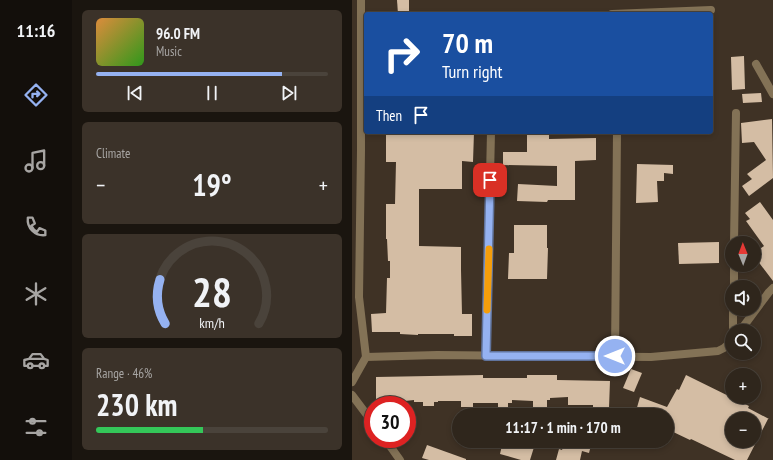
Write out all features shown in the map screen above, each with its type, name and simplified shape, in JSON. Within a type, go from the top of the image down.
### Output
[{"type":"street","points":[[352,382],[366,357],[359,297],[364,27],[362,0]]},
{"type":"street","points":[[666,12],[711,10]]},
{"type":"street","points":[[756,64],[773,94]]},
{"type":"street","points":[[734,236],[736,113]]},
{"type":"street","points":[[486,356],[491,134]]},
{"type":"street","points":[[615,356],[616,134]]},
{"type":"street","points":[[745,324],[773,288]]},
{"type":"street","points":[[366,357],[438,355],[651,357],[718,351],[725,347]]},
{"type":"street","points":[[352,395],[364,411]]},
{"type":"street","points":[[392,448],[400,460]]},
{"type":"building","points":[[397,0],[409,0],[409,12],[398,12]]},
{"type":"building","points":[[744,56],[745,89],[732,90],[731,57]]},
{"type":"building","points":[[761,93],[762,102],[743,103],[742,94]]},
{"type":"building","points":[[772,119],[773,178],[749,196],[742,186],[752,179],[747,174],[766,160],[754,142],[742,143],[741,123]]},
{"type":"building","points":[[386,134],[474,134],[473,162],[462,161],[462,189],[419,189],[419,246],[461,247],[462,314],[472,314],[472,336],[454,336],[454,334],[418,335],[400,334],[400,332],[372,332],[371,314],[386,313],[387,278],[390,278],[390,261],[388,261],[386,239],[386,204],[395,204],[396,162],[386,162]]},
{"type":"building","points":[[527,134],[549,134],[549,139],[596,138],[596,160],[575,161],[575,200],[548,200],[547,202],[517,201],[518,184],[557,186],[557,166],[503,165],[503,152],[527,152]]},
{"type":"building","points":[[637,164],[673,165],[673,174],[664,173],[664,181],[657,181],[658,202],[636,203]]},
{"type":"building","points":[[760,202],[773,220],[773,281],[761,265],[761,248],[764,246],[761,242],[761,236],[757,236],[746,221],[750,219],[745,213]]},
{"type":"building","points":[[514,225],[547,225],[547,279],[508,279],[509,253],[514,253]]},
{"type":"building","points":[[719,242],[719,263],[679,264],[678,243]]},
{"type":"building","points":[[631,369],[642,373],[634,392],[623,388]]},
{"type":"building","points":[[483,375],[483,378],[527,378],[527,375],[557,375],[557,380],[610,381],[609,408],[593,408],[593,405],[568,405],[568,397],[550,398],[550,400],[547,400],[547,408],[533,408],[533,401],[512,400],[512,403],[508,403],[508,408],[498,408],[498,403],[473,403],[473,407],[461,407],[461,401],[438,401],[434,402],[434,406],[423,406],[423,402],[416,402],[416,396],[376,396],[376,377]]},
{"type":"building","points":[[686,375],[725,394],[725,404],[745,404],[749,406],[748,408],[756,412],[725,412],[725,448],[753,448],[747,460],[735,460],[674,432],[674,408],[637,408],[640,397],[667,407],[677,389],[679,390]]},
{"type":"building","points":[[761,415],[768,419],[761,433]]},
{"type":"building","points":[[427,445],[466,460],[429,460],[422,458]]},
{"type":"building","points":[[501,448],[534,448],[530,460],[521,460],[500,454]]},
{"type":"building","points":[[563,448],[590,448],[589,453],[582,451],[580,460],[556,460],[559,449],[562,450]]},
{"type":"slow traffic","points":[[487,310],[489,249]]},
{"type":"route","points":[[490,180],[486,356],[615,356]]}]
